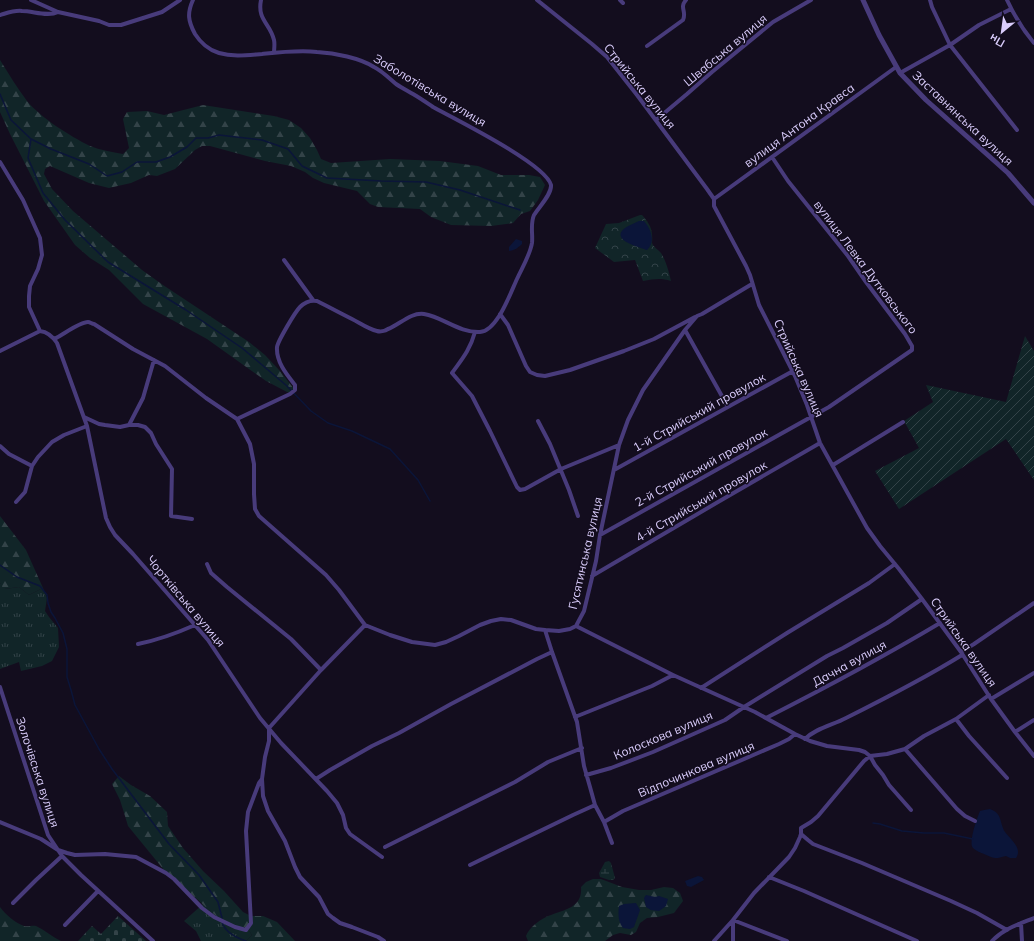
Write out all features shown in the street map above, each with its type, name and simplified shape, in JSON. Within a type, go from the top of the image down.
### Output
[{"type":"street","points":[[30,0],[58,12],[99,21],[109,26],[127,23],[162,12],[180,0]]},
{"type":"street","name":"Заболотівська вулиця","points":[[193,0],[189,12],[189,19],[192,29],[205,46],[217,53],[231,55],[298,51],[320,52],[342,55],[364,62],[374,67],[399,86],[500,144],[535,166],[545,175],[550,181],[551,188],[534,216],[532,222],[532,242],[530,249],[524,266],[500,314]]},
{"type":"street","points":[[260,0],[260,13],[274,40],[274,53]]},
{"type":"street","name":"Стрийська вулиця","points":[[537,0],[607,57],[638,95],[714,199],[714,206],[746,266],[759,304],[793,371],[820,443],[867,528],[962,653],[990,697],[1034,756]]},
{"type":"street","points":[[647,46],[683,20],[685,17],[682,7],[686,0]]},
{"type":"street","name":"Швабська вулиця","points":[[656,120],[773,22],[811,0]]},
{"type":"street","name":"Заставнянська вулиця","points":[[863,0],[900,73],[926,100],[1008,173],[1034,203]]},
{"type":"street","points":[[930,0],[950,45],[1017,130]]},
{"type":"street","points":[[1007,0],[1027,35],[1034,43]]},
{"type":"street","points":[[900,73],[950,45],[979,25],[1011,9]]},
{"type":"street","points":[[0,15],[14,11],[54,14],[58,12]]},
{"type":"street","name":"вулиця Антона Кравса","points":[[714,199],[896,67]]},
{"type":"street","name":"вулиця Левка Дутковського","points":[[772,157],[788,181],[848,256],[905,334],[912,346],[912,350],[910,352],[811,418]]},
{"type":"street","points":[[0,162],[23,200],[40,238],[42,255],[38,269],[30,286],[29,296],[29,307],[40,331]]},
{"type":"street","points":[[284,260],[313,300],[377,331],[387,330],[414,315],[421,313],[430,315],[465,331],[486,331],[493,325],[500,314],[508,326],[530,372],[544,376],[570,370],[654,339],[702,314],[752,284]]},
{"type":"street","points":[[237,419],[290,394],[295,390],[295,386],[281,365],[277,347],[279,340],[300,306],[313,300]]},
{"type":"street","name":"Гусятинська вулиця","points":[[365,625],[412,642],[435,645],[446,642],[480,625],[496,620],[511,620],[536,629],[545,630],[559,631],[576,626],[584,611],[619,445],[628,420],[643,390],[685,330],[697,316]]},
{"type":"street","points":[[0,351],[40,331],[49,334],[54,339],[74,327],[87,322],[94,324],[133,349],[165,366],[206,398],[237,419],[250,444],[254,464],[254,494],[256,509],[259,516],[326,575],[365,625],[321,670],[269,728],[269,741],[262,779],[263,796],[268,811],[286,841],[300,877],[319,897],[328,914],[340,923],[384,941]]},
{"type":"street","points":[[685,330],[728,407]]},
{"type":"street","points":[[475,332],[469,349],[452,374],[472,396],[517,487],[520,490],[525,489],[560,469],[619,445]]},
{"type":"street","name":"Чортківська вулиця","points":[[54,339],[57,343],[87,426],[106,518],[115,535],[208,640],[260,718],[337,803],[343,815],[346,828],[350,834],[382,857]]},
{"type":"street","points":[[129,425],[143,398],[154,360]]},
{"type":"street","name":"1-й Стрийський провулок","points":[[614,470],[793,371]]},
{"type":"street","points":[[84,417],[99,424],[120,427],[138,425],[151,433],[156,444],[172,469],[171,516],[192,519]]},
{"type":"street","name":"2-й Стрийський провулок","points":[[600,535],[811,418]]},
{"type":"street","points":[[538,421],[550,444],[578,516]]},
{"type":"street","points":[[833,465],[904,422]]},
{"type":"street","points":[[16,502],[25,492],[32,466],[52,442],[64,435],[87,426]]},
{"type":"street","name":"4-й Стрийський провулок","points":[[592,576],[820,443]]},
{"type":"street","points":[[0,446],[9,454],[32,466]]},
{"type":"street","points":[[208,564],[211,573],[227,588],[291,639],[321,670]]},
{"type":"street","points":[[701,688],[869,583],[895,564]]},
{"type":"street","name":"Колоскова вулиця","points":[[586,775],[611,768],[725,720],[827,656],[887,623],[922,599]]},
{"type":"street","points":[[805,739],[810,734],[840,721],[935,672],[1034,603]]},
{"type":"street","name":"Дачна вулиця","points":[[766,718],[865,666],[940,623]]},
{"type":"street","points":[[138,644],[178,632],[195,625]]},
{"type":"street","points":[[576,626],[673,676],[744,707],[805,739],[827,746],[865,752],[870,756],[889,785],[911,810]]},
{"type":"street","points":[[545,630],[576,717],[586,775],[595,805],[604,822],[612,843]]},
{"type":"street","points":[[316,779],[372,746],[552,652]]},
{"type":"street","points":[[714,941],[754,893],[789,857],[801,834],[801,828],[818,816],[856,770],[870,756],[887,754],[905,749],[990,697],[1034,673]]},
{"type":"street","points":[[576,717],[673,676]]},
{"type":"street","name":"Золочівська вулиця","points":[[0,687],[48,834],[62,856],[80,875],[153,941]]},
{"type":"street","points":[[0,709],[6,707]]},
{"type":"street","points":[[956,719],[965,732],[1007,778]]},
{"type":"street","points":[[1015,732],[1034,720]]},
{"type":"street","name":"Відпочинкова вулиця","points":[[604,822],[623,811],[779,744],[795,734]]},
{"type":"street","points":[[385,847],[514,782],[548,762],[582,748]]},
{"type":"street","points":[[905,749],[957,809],[965,816],[975,820]]},
{"type":"street","points":[[0,822],[41,839],[58,850],[75,855],[105,854],[136,857],[166,873],[186,890],[202,908],[225,922],[246,930],[251,923],[246,831],[248,812],[262,779]]},
{"type":"street","points":[[470,866],[573,814],[595,805]]},
{"type":"street","points":[[801,834],[813,844],[862,862],[951,901],[977,913],[1007,930]]},
{"type":"street","points":[[14,902],[62,856]]},
{"type":"street","points":[[769,877],[804,890],[917,941]]},
{"type":"street","points":[[65,925],[98,891]]},
{"type":"street","points":[[992,941],[1007,930],[1034,918]]},
{"type":"street","points":[[733,920],[733,941]]},
{"type":"street","points":[[733,920],[787,941]]},
{"type":"street","points":[[1021,924],[1022,941]]},
{"type":"green space","points":[[0,60],[23,96],[40,114],[82,142],[106,151],[123,154],[129,148],[123,119],[127,112],[147,111],[164,115],[203,105],[274,116],[289,120],[301,128],[310,138],[321,159],[331,163],[390,159],[440,161],[478,166],[501,175],[529,175],[540,177],[545,185],[538,200],[530,211],[521,214],[513,223],[491,226],[451,225],[431,217],[420,209],[378,207],[370,204],[357,191],[324,183],[291,166],[265,161],[210,146],[202,146],[195,150],[175,169],[157,176],[149,175],[131,183],[109,188],[89,183],[50,166],[45,169],[44,174],[52,189],[73,211],[142,270],[249,342],[265,355],[294,389],[289,393],[266,381],[207,339],[143,304],[109,270],[90,258],[75,245],[44,201],[0,112]]},
{"type":"green space","points":[[642,215],[648,222],[652,232],[652,243],[663,256],[671,281],[657,279],[643,281],[635,260],[614,262],[595,248],[606,224],[619,223]]},
{"type":"green space","points":[[1025,336],[1034,351],[1034,480],[1006,439],[899,509],[875,471],[919,448],[904,421],[933,402],[926,385],[1006,402]]},
{"type":"green space","points":[[0,516],[26,550],[43,588],[29,595],[19,587],[4,589],[0,583]]},
{"type":"green space","points":[[0,583],[5,589],[19,587],[29,595],[43,588],[47,598],[45,611],[58,628],[59,647],[52,661],[42,666],[21,671],[19,662],[0,669]]},
{"type":"green space","points":[[119,776],[150,796],[167,812],[168,826],[183,848],[243,912],[251,916],[263,916],[277,922],[295,941],[246,941],[252,935],[247,928],[233,925],[215,915],[164,870],[128,826],[120,800],[112,784]]},
{"type":"green space","points":[[609,861],[611,863],[615,878],[613,880],[600,877],[599,873],[605,862]]},
{"type":"green space","points":[[593,879],[601,879],[622,887],[639,890],[651,890],[664,887],[673,888],[680,893],[683,901],[674,913],[647,918],[640,923],[636,932],[631,935],[620,933],[613,935],[605,941],[528,941],[526,936],[534,925],[546,917],[570,908],[579,900],[581,887],[586,882]]},
{"type":"green space","points":[[203,904],[215,915],[247,928],[252,935],[246,941],[201,941],[196,931],[184,921]]},
{"type":"green space","points":[[0,907],[17,923],[24,926],[36,926],[61,941],[0,941]]},
{"type":"green space","points":[[118,916],[146,941],[78,941],[92,926],[101,934]]},
{"type":"water","points":[[639,221],[644,221],[652,236],[650,247],[647,250],[627,242],[621,236],[621,232],[625,228]]},
{"type":"water","points":[[516,239],[522,241],[522,244],[515,250],[509,251],[509,247]]},
{"type":"water","points":[[990,809],[997,813],[1005,832],[1017,847],[1018,854],[1016,858],[1006,856],[993,858],[978,852],[973,848],[972,836],[980,811]]},
{"type":"water","points":[[698,876],[702,877],[704,880],[691,887],[687,886],[685,881]]},
{"type":"water","points":[[646,895],[655,897],[659,896],[668,899],[666,906],[659,911],[651,910],[646,907],[644,898]]},
{"type":"water","points":[[636,903],[640,910],[634,927],[630,929],[623,928],[619,918],[619,906]]},
{"type":"waterway","points":[[0,94],[11,120],[31,139],[51,149],[89,164],[107,176],[122,172],[137,162],[156,162],[170,157],[187,147],[196,138],[208,138],[219,135],[262,140],[288,149],[302,166],[327,178],[426,182],[460,190],[520,210]]},
{"type":"waterway","points":[[31,139],[28,158],[43,193],[65,220],[108,262],[186,310],[242,348],[287,386],[311,411],[328,423],[352,431],[390,449],[418,480],[430,501]]},
{"type":"waterway","points":[[0,565],[17,577],[40,586],[47,595],[51,612],[63,633],[67,649],[67,677],[75,705],[99,749],[112,769],[169,844],[199,875],[218,902],[222,918]]},
{"type":"waterway","points":[[873,823],[902,831],[944,833],[973,839]]},
{"type":"waterway","points":[[222,922],[229,932],[246,941]]}]
